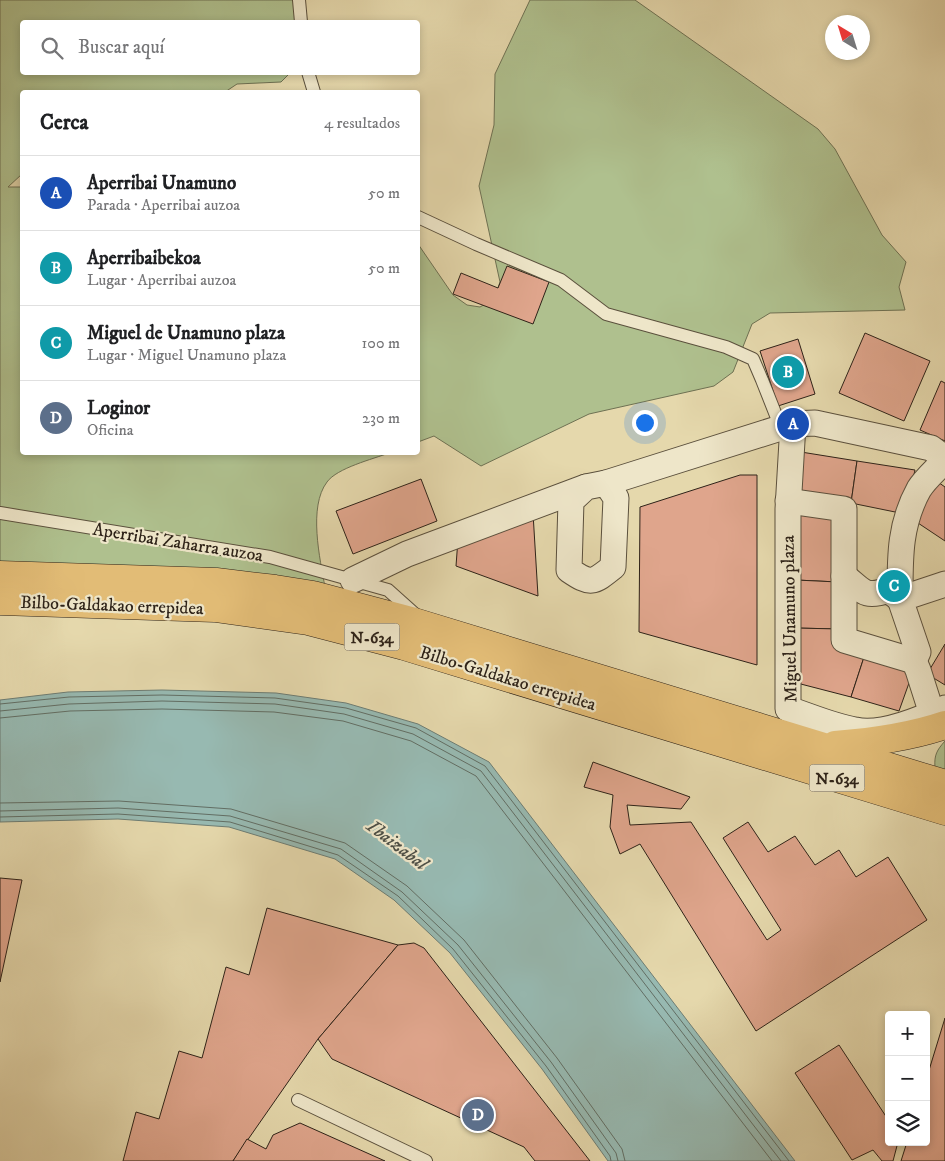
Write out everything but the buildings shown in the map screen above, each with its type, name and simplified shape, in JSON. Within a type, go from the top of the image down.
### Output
[{"type":"highway","name":"Bilbo-Galdakao errepidea","points":[[0,575],[216,582],[313,595],[430,626],[935,781]]},
{"type":"highway","name":"Bilbo-Galdakao errepidea","points":[[0,601],[215,608],[308,621],[404,646],[945,811]]},
{"type":"highway","points":[[822,746],[874,742],[909,735],[941,718]]},
{"type":"highway","points":[[941,718],[925,742],[922,751],[922,772],[935,781],[945,811]]},
{"type":"street","points":[[353,580],[407,554],[596,485],[787,426],[815,424],[931,448],[945,459],[920,488],[904,524],[900,568],[900,599],[918,652],[914,662]]},
{"type":"street","name":"Miguel Unamuno plaza","points":[[787,426],[788,709],[856,731],[885,730],[941,718]]},
{"type":"street","points":[[788,501],[844,509],[844,640],[914,662],[941,718]]},
{"type":"street","points":[[844,576],[865,593],[874,595],[888,590],[900,599]]},
{"type":"street","points":[[900,599],[945,584]]},
{"type":"lane","points":[[299,0],[301,20]]},
{"type":"lane","points":[[309,75],[313,90]]},
{"type":"lane","points":[[420,218],[560,280],[606,314],[726,347],[753,359],[787,426]]},
{"type":"lane","name":"Aperribai Zaharra auzoa","points":[[0,513],[270,557],[388,590],[430,626]]},
{"type":"lane","points":[[298,1100],[426,1161]]},
{"type":"green space","points":[[0,0],[298,0],[296,20],[20,20],[20,75],[288,75],[281,82],[237,84],[228,90],[20,90],[20,176],[8,187],[20,187],[20,455],[383,455],[339,472],[327,482],[321,493],[318,505],[317,533],[325,587],[0,567]]},
{"type":"green space","points":[[530,0],[635,0],[818,129],[835,149],[882,235],[906,262],[899,287],[905,310],[770,313],[752,324],[733,372],[714,386],[589,414],[481,466],[434,436],[420,441],[420,247],[453,295],[467,305],[480,307],[494,299],[500,282],[479,186],[494,125],[495,74]]},
{"type":"green space","points":[[945,741],[945,770],[935,767],[935,759]]},
{"type":"water","name":"Ibaizabal","points":[[162,690],[276,693],[346,703],[418,724],[489,762],[795,1161],[608,1161],[542,1069],[450,953],[394,900],[335,859],[229,827],[118,819],[0,822],[0,700],[68,692]]},
{"type":"place","name":"Aperribaibekoa","points":[[788,372]]},
{"type":"place","name":"Aperribai Unamuno","points":[[793,424]]},
{"type":"place","name":"Miguel de Unamuno plaza","points":[[894,586]]},
{"type":"place","name":"Loginor","points":[[478,1115]]}]
